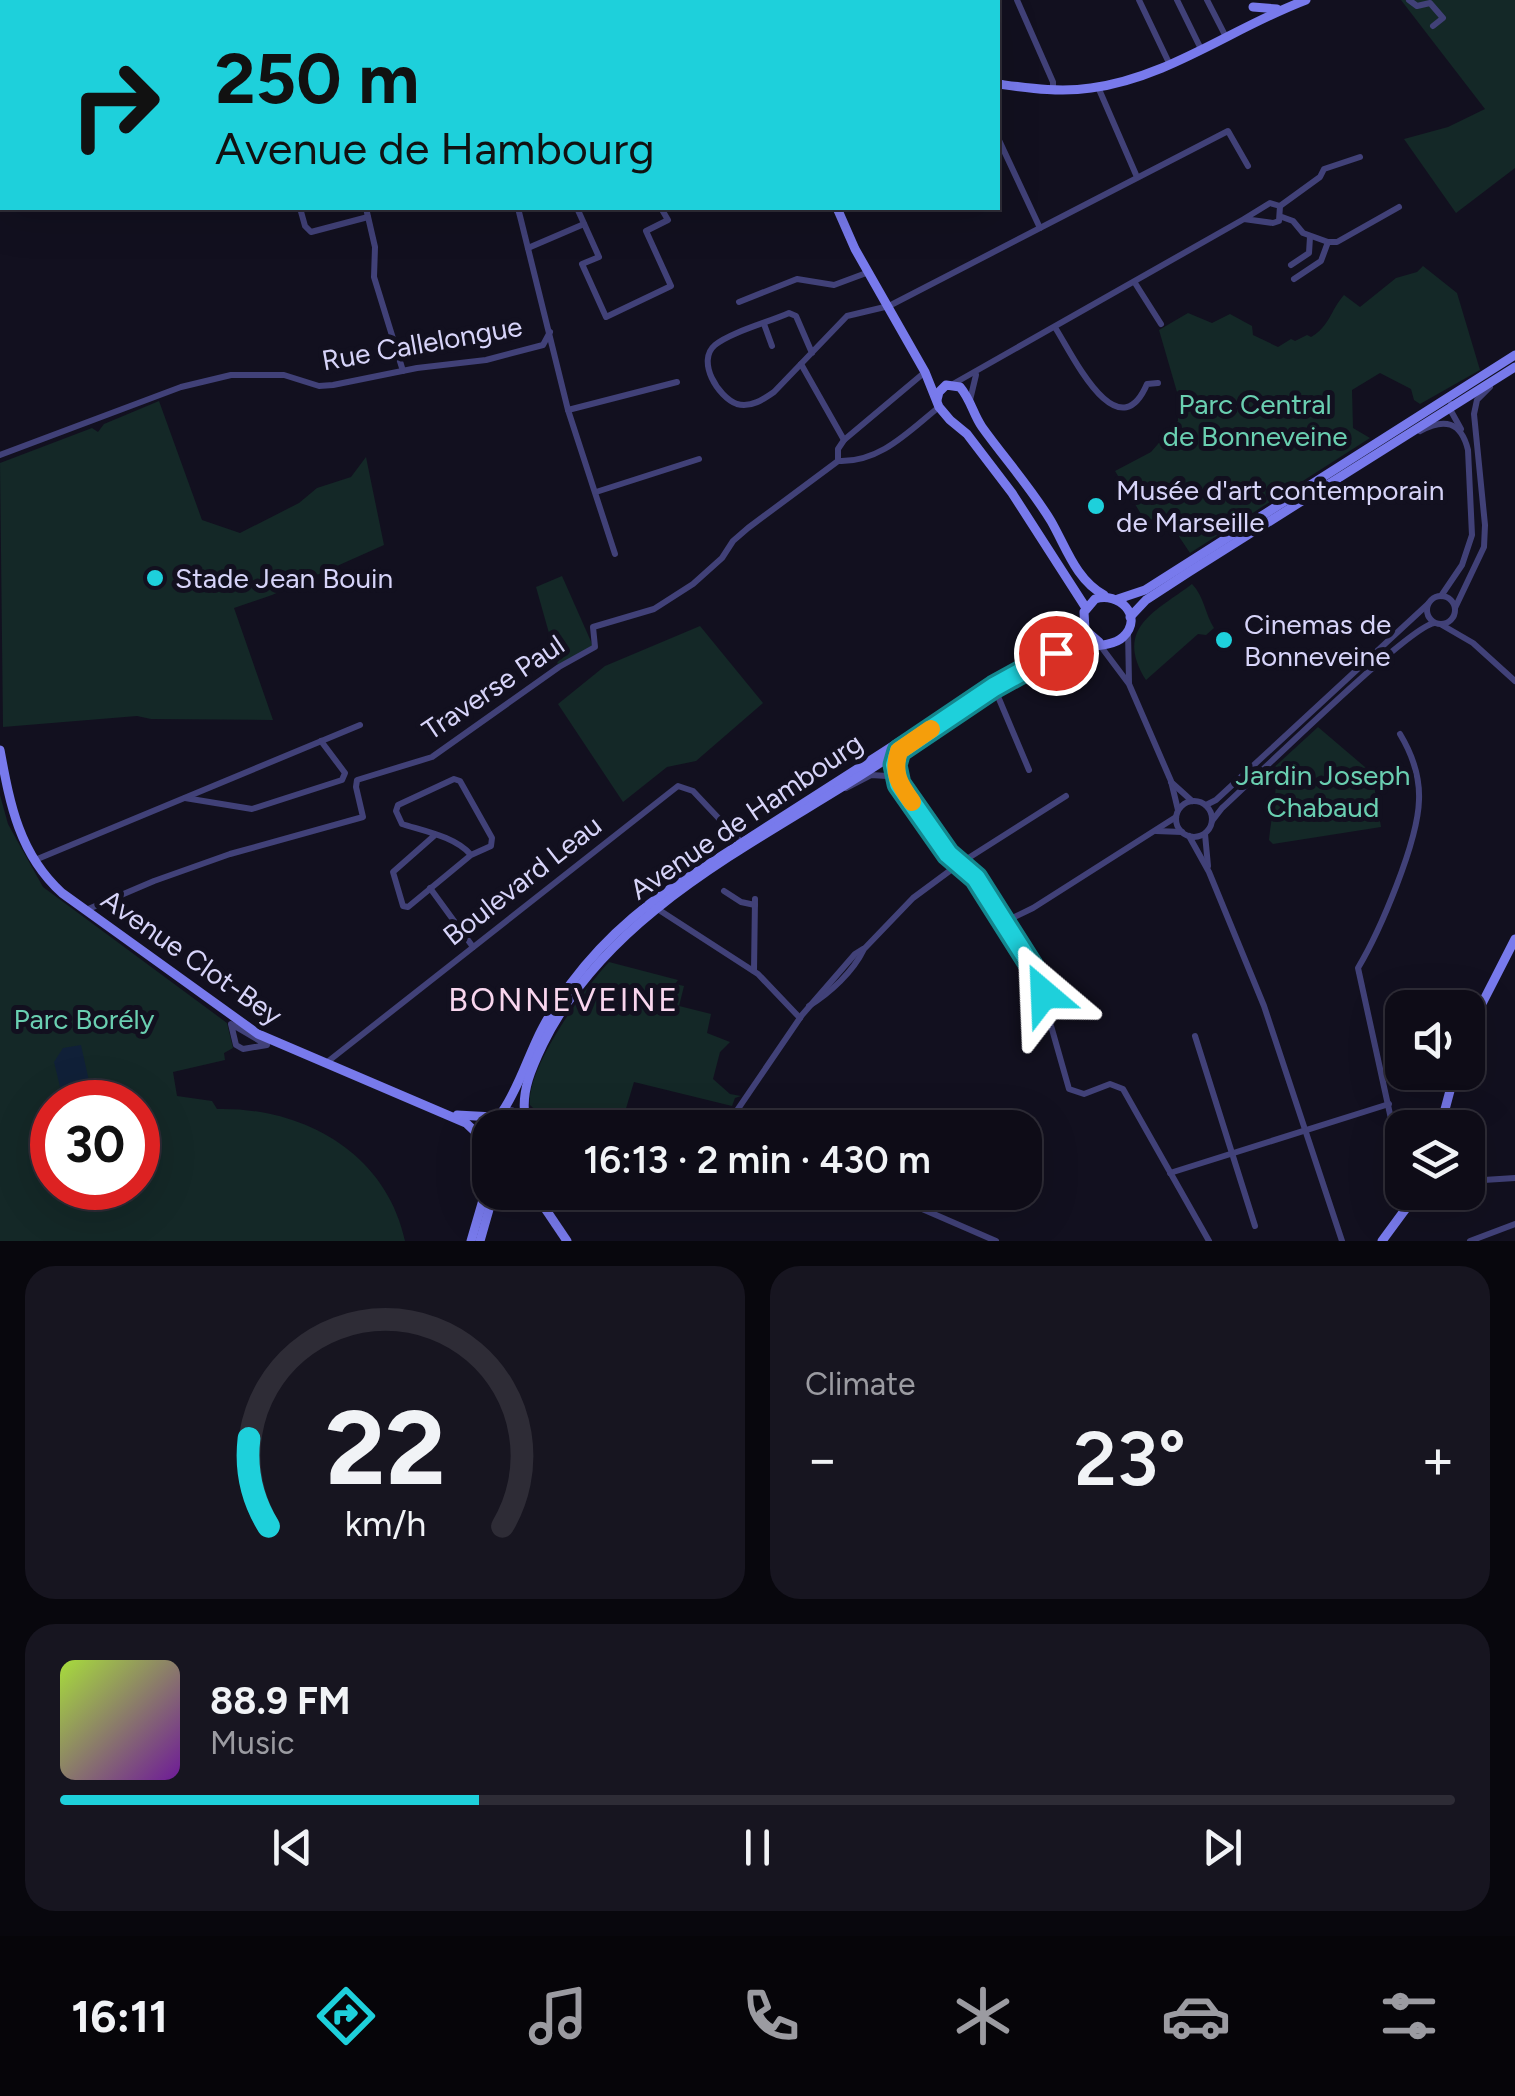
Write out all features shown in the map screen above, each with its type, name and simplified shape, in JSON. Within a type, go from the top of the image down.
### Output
[{"type":"street","points":[[1017,0],[1053,90]]},
{"type":"street","points":[[1139,0],[1170,64]]},
{"type":"street","points":[[1177,0],[1201,50]]},
{"type":"street","points":[[1207,0],[1226,37]]},
{"type":"street","points":[[1000,84],[1053,90],[1098,87],[1170,64],[1306,0]]},
{"type":"street","points":[[1410,0],[1416,6],[1430,4],[1443,18],[1434,26]]},
{"type":"street","points":[[1252,3],[1260,20]]},
{"type":"street","points":[[1252,3],[1280,10]]},
{"type":"street","points":[[1098,87],[1136,177]]},
{"type":"street","points":[[812,353],[793,314],[718,343],[709,355],[710,375],[729,399],[745,404],[760,401],[774,392],[812,353],[847,316],[889,306],[1228,131],[1248,166]]},
{"type":"street","points":[[1000,142],[1040,228]]},
{"type":"street","points":[[1280,206],[1320,178],[1324,168],[1360,157]]},
{"type":"street","points":[[925,372],[844,440],[838,460],[859,460],[884,451],[938,405],[939,392],[1056,328],[1264,204],[1280,206]]},
{"type":"street","points":[[1280,206],[1282,217]]},
{"type":"street","points":[[1282,217],[1292,220],[1310,237],[1337,242],[1399,207]]},
{"type":"street","points":[[301,210],[308,231],[368,217]]},
{"type":"street","points":[[366,210],[376,253],[374,277],[403,371]]},
{"type":"street","name":"Rue Callelongue","points":[[0,455],[181,387],[231,375],[284,374],[319,386],[486,360],[542,345],[550,332],[518,210]]},
{"type":"street","points":[[579,210],[599,257],[582,264],[606,317],[671,286],[646,231],[668,220],[662,210]]},
{"type":"street","points":[[838,210],[925,372],[938,405],[950,420],[959,424],[1038,532],[1086,608]]},
{"type":"street","points":[[1244,219],[1273,223],[1282,217]]},
{"type":"street","points":[[528,248],[584,224]]},
{"type":"street","points":[[1291,265],[1310,253],[1310,237]]},
{"type":"street","points":[[1294,278],[1321,261],[1328,242]]},
{"type":"street","points":[[739,302],[797,279],[834,286],[869,272]]},
{"type":"street","points":[[1135,282],[1161,324]]},
{"type":"street","points":[[764,324],[772,346]]},
{"type":"street","points":[[1056,328],[1087,380],[1106,402],[1130,405],[1141,398],[1147,384],[1158,383]]},
{"type":"street","points":[[550,332],[568,410],[615,554]]},
{"type":"street","points":[[1209,872],[1204,848],[1205,833],[1212,821],[1383,660],[1423,626],[1438,624],[1455,611],[1480,559],[1485,538],[1475,406],[1515,355]]},
{"type":"street","points":[[801,364],[844,440]]},
{"type":"street","points":[[976,374],[970,400],[974,413],[1052,524],[1086,583],[1118,599],[1145,590],[1509,366]]},
{"type":"street","points":[[1129,684],[1130,617],[1160,590],[1451,407],[1509,366]]},
{"type":"street","points":[[925,372],[952,384],[970,400]]},
{"type":"street","points":[[568,410],[678,382]]},
{"type":"street","points":[[1206,805],[1440,596],[1462,565],[1472,534],[1471,475],[1465,438],[1451,407]]},
{"type":"street","points":[[959,424],[970,421],[974,413]]},
{"type":"street","points":[[1392,443],[1436,423],[1450,424],[1465,438]]},
{"type":"street","points":[[596,492],[699,459]]},
{"type":"street","name":"Traverse Paul","points":[[86,910],[230,854],[363,817],[358,780],[432,756],[559,667],[595,647],[593,627],[654,609],[693,584],[748,528],[838,460]]},
{"type":"street","points":[[1471,475],[1480,473]]},
{"type":"street","points":[[1038,532],[1052,524]]},
{"type":"street","points":[[1472,534],[1485,538]]},
{"type":"street","points":[[1107,596],[1086,608],[1083,624],[1129,684],[1170,782],[1177,814],[1209,872],[1264,1006],[1342,1241]]},
{"type":"street","points":[[1440,596],[1449,598],[1474,643]]},
{"type":"street","points":[[1118,599],[1130,617]]},
{"type":"street","points":[[1428,604],[1428,617],[1474,643],[1515,680]]},
{"type":"street","name":"Avenue de Hambourg","points":[[501,1110],[514,1094],[549,1018],[591,959],[654,901],[1083,624]]},
{"type":"street","points":[[1098,642],[1112,643],[1128,631]]},
{"type":"street","name":"Avenue de Hambourg","points":[[524,1110],[528,1079],[564,1008],[608,951],[656,908],[994,687],[1056,653],[1098,642]]},
{"type":"street","points":[[994,687],[1029,770]]},
{"type":"street","points":[[34,860],[360,725]]},
{"type":"street","points":[[1390,1110],[1358,968],[1377,934],[1418,812],[1418,778],[1411,752],[1400,734]]},
{"type":"street","points":[[184,798],[252,809],[342,780],[345,773],[320,741]]},
{"type":"street","name":"Avenue Clot-Bey","points":[[0,750],[15,822],[34,860],[55,887],[249,1029],[472,1127]]},
{"type":"street","points":[[899,751],[895,765],[899,784]]},
{"type":"street","points":[[835,792],[875,774],[888,776],[899,784],[948,854],[976,878],[1036,973],[1069,1089],[1084,1094],[1110,1084],[1123,1089],[1208,1241]]},
{"type":"street","points":[[436,835],[392,876],[403,906],[408,907],[471,855],[491,846],[492,838],[460,781],[454,779],[398,805],[396,811],[402,824],[436,835],[466,848],[471,855]]},
{"type":"street","points":[[1170,782],[1192,801],[1206,805]]},
{"type":"street","name":"Boulevard Leau","points":[[325,1064],[678,786],[693,791],[742,842]]},
{"type":"street","points":[[736,1110],[809,1006],[826,996],[903,906],[959,864],[1066,796]]},
{"type":"street","points":[[1004,922],[1033,908],[1154,831],[1192,801]]},
{"type":"street","points":[[1206,805],[1212,821]]},
{"type":"street","points":[[1154,831],[1205,833]]},
{"type":"street","points":[[430,888],[474,948]]},
{"type":"street","points":[[724,891],[740,902],[755,902],[754,972]]},
{"type":"street","points":[[656,908],[754,972],[800,1018]]},
{"type":"street","points":[[1485,998],[1515,939]]},
{"type":"street","points":[[231,1024],[266,1045],[243,1050],[236,1046],[231,1024]]},
{"type":"street","points":[[1195,1036],[1255,1226]]},
{"type":"street","points":[[1170,1173],[1389,1104]]},
{"type":"street","name":"Avenue Clot-Bey","points":[[447,1114],[472,1114]]},
{"type":"street","points":[[1485,1179],[1515,1178]]},
{"type":"street","points":[[471,1241],[480,1210]]},
{"type":"street","points":[[480,1241],[489,1210]]},
{"type":"street","points":[[546,1210],[567,1241]]},
{"type":"street","points":[[925,1210],[996,1241]]},
{"type":"street","points":[[1382,1241],[1405,1210]]},
{"type":"street","points":[[1470,1241],[1515,1224]]},
{"type":"green space","points":[[1401,0],[1515,0],[1515,168],[1456,213],[1404,139],[1448,127],[1485,109]]},
{"type":"green space","name":"Parc Central de Bonneveine","points":[[1423,266],[1457,293],[1480,370],[1420,404],[1414,400],[1411,389],[1380,373],[1352,390],[1353,428],[1370,438],[1190,553],[1176,532],[1141,514],[1115,471],[1151,452],[1178,421],[1177,392],[1159,330],[1188,313],[1212,323],[1230,314],[1252,326],[1253,335],[1278,347],[1291,339],[1317,333],[1344,295],[1360,307],[1396,278],[1417,272]]},
{"type":"green space","name":"Stade Jean Bouin","points":[[159,401],[202,520],[240,533],[299,503],[317,488],[351,477],[366,457],[384,545],[234,608],[273,720],[137,716],[3,727],[0,463],[92,428],[98,432],[104,424]]},
{"type":"green space","points":[[562,576],[593,646],[558,665],[536,587]]},
{"type":"green space","points":[[1192,584],[1214,628],[1206,635],[1198,634],[1146,680],[1137,662],[1137,633],[1153,612]]},
{"type":"green space","points":[[700,626],[763,703],[696,761],[667,767],[623,802],[558,704],[605,666]]},
{"type":"green space","name":"Jardin Joseph Chabaud","points":[[1318,727],[1372,773],[1381,827],[1273,844],[1269,840],[1276,778],[1269,772]]},
{"type":"green space","name":"Parc Borély","points":[[0,795],[8,824],[43,887],[227,1023],[233,1048],[224,1053],[225,1060],[173,1072],[177,1096],[212,1101],[217,1109],[280,1116],[336,1141],[380,1183],[395,1210],[405,1241],[0,1241]]},
{"type":"green space","points":[[609,962],[678,980],[675,984],[684,986],[679,1006],[711,1014],[707,1033],[730,1042],[720,1052],[713,1079],[730,1094],[741,1096],[735,1098],[732,1106],[634,1082],[626,1110],[535,1110],[530,1105],[537,1071],[586,991]]},
{"type":"water","points":[[81,1045],[89,1080],[58,1080],[54,1062],[63,1048]]},
{"type":"slow traffic","points":[[912,802],[899,784],[895,765],[899,751],[931,729]]},
{"type":"place","name":"Musée d'art contemporain de Marseille","points":[[1096,506]]},
{"type":"place","name":"Stade Jean Bouin","points":[[155,578]]},
{"type":"place","name":"Cinemas de Bonneveine","points":[[1224,640]]},
{"type":"district","name":"BONNEVEINE","points":[[564,1000]]},
{"type":"route","points":[[1044,994],[1036,973],[976,878],[948,854],[899,784],[895,765],[899,751],[994,687],[1056,653]]}]
